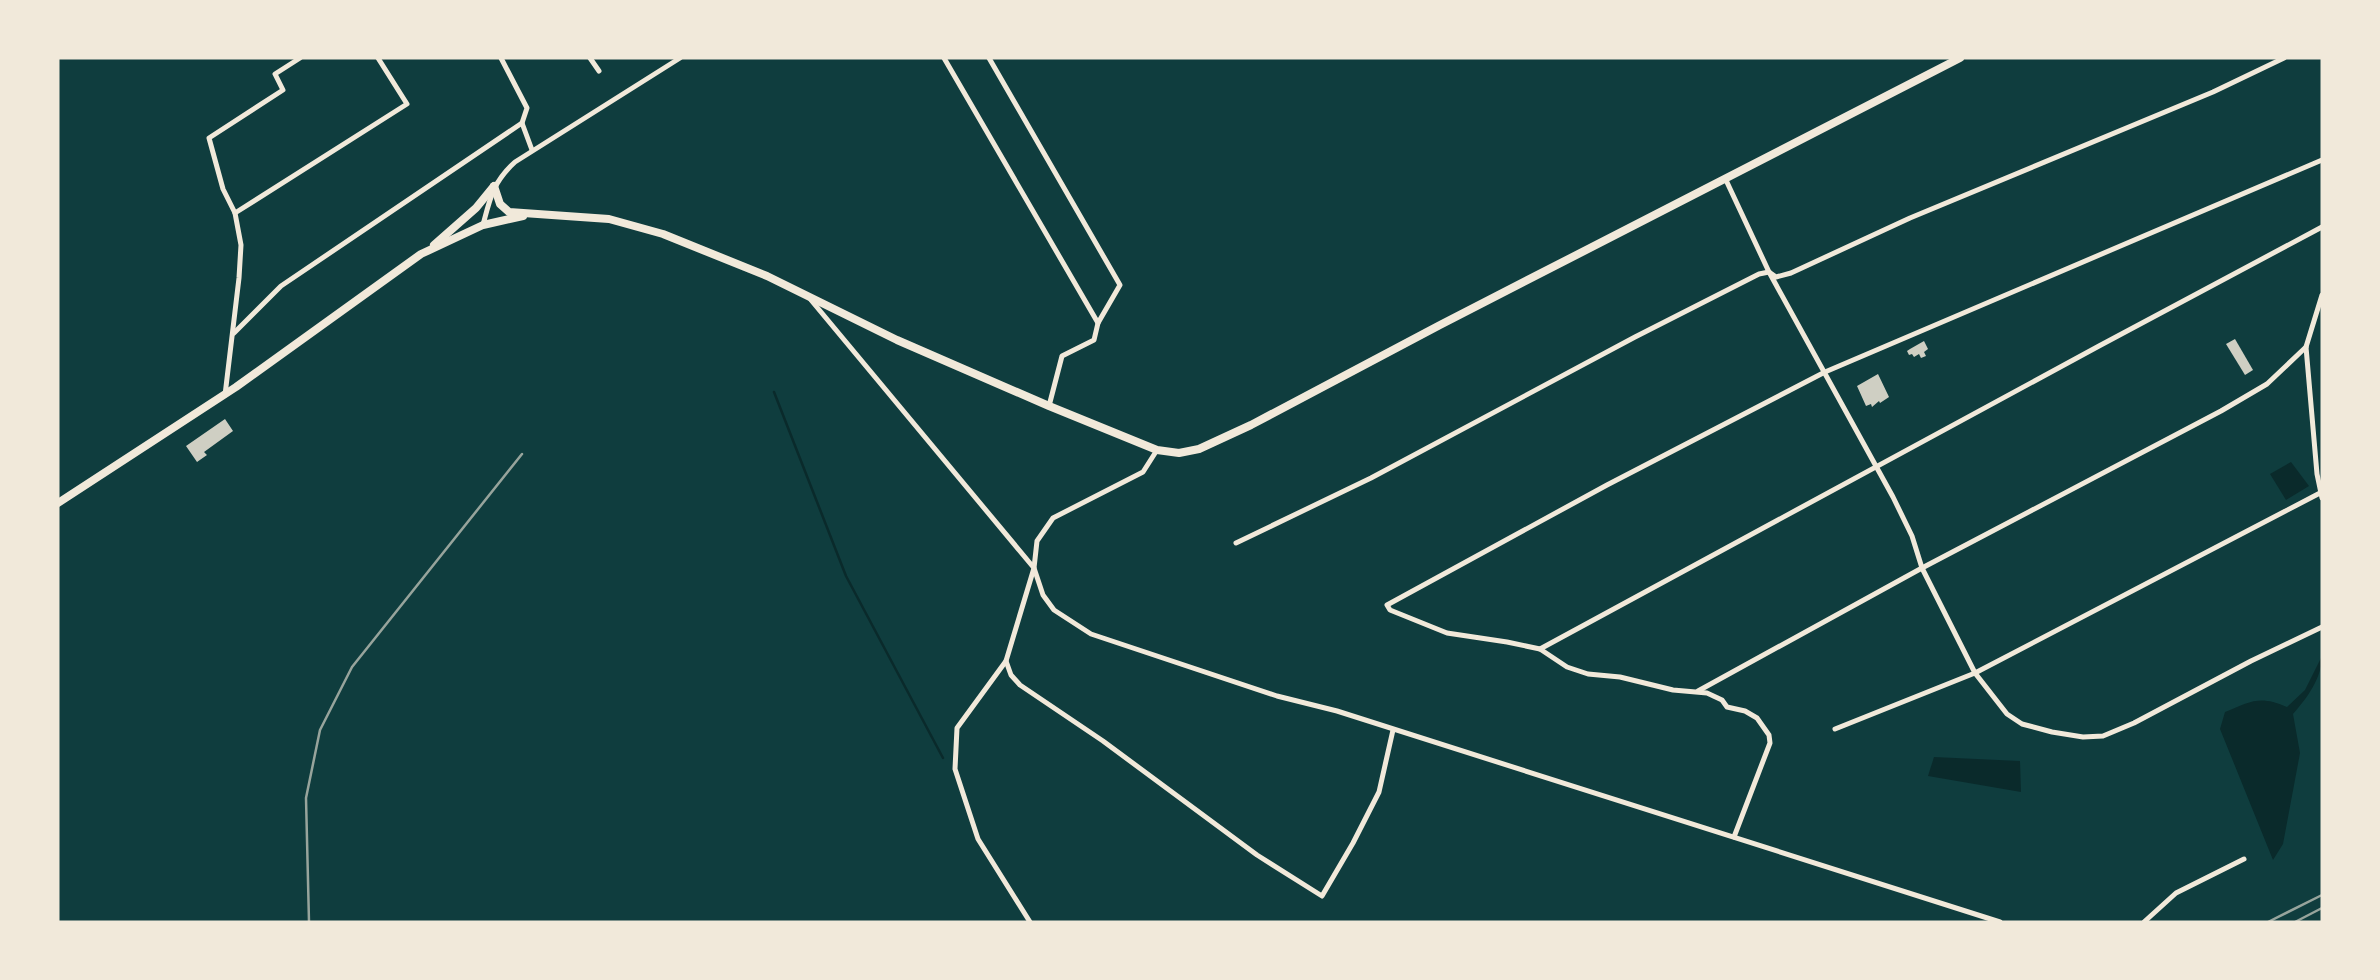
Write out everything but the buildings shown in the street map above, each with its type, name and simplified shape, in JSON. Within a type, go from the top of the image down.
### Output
[{"type":"main road","points":[[494,186],[500,204],[509,212],[572,215],[629,223],[705,250],[807,295],[924,352],[1049,406],[1157,450],[1179,453],[1199,449],[1251,425],[1960,58]]},
{"type":"main road","points":[[58,503],[225,394],[421,254],[476,208],[494,186]]},
{"type":"main road","points":[[421,254],[482,225],[528,215]]},
{"type":"street","points":[[225,394],[241,245],[235,213],[223,189],[209,138],[283,90],[275,74],[300,58]]},
{"type":"street","points":[[235,213],[407,104],[378,58]]},
{"type":"street","points":[[233,334],[281,286],[522,123],[527,108],[501,58]]},
{"type":"street","points":[[590,58],[598,71]]},
{"type":"street","points":[[482,225],[494,186],[508,167],[680,58]]},
{"type":"street","points":[[944,58],[1098,323]]},
{"type":"street","points":[[989,58],[1120,285],[1098,323],[1094,340],[1062,356],[1049,406]]},
{"type":"street","points":[[1769,272],[1776,278],[1791,273],[1910,218],[2213,92],[2284,58]]},
{"type":"street","points":[[522,123],[532,150]]},
{"type":"street","points":[[1734,837],[1770,743],[1769,735],[1757,718],[1745,711],[1727,707],[1715,696],[1698,691],[1673,690],[1620,677],[1588,674],[1567,667],[1540,649],[1447,633],[1390,610],[1387,605],[1607,485],[1825,372],[2322,160]]},
{"type":"street","points":[[1725,178],[1769,272],[1912,536],[1922,568],[1975,673],[2007,714],[2022,724],[2082,737],[2103,736],[2322,628]]},
{"type":"street","points":[[1540,649],[2322,227]]},
{"type":"street","points":[[1236,543],[1371,478],[1635,337],[1759,274],[1769,272]]},
{"type":"street","points":[[807,295],[1034,568],[1043,595],[1054,610],[1091,634],[1277,696],[1337,711],[2000,922]]},
{"type":"street","points":[[1835,729],[1975,673],[2321,495],[2306,347],[2322,295]]},
{"type":"street","points":[[1698,691],[1922,568],[2221,411],[2267,384],[2306,347]]},
{"type":"street","points":[[1030,922],[978,839],[955,769],[957,728],[1006,662],[1034,568],[1037,541],[1053,518],[1143,472],[1157,450]]},
{"type":"street","points":[[1006,662],[1011,675],[1020,685],[1103,741],[1257,855],[1322,896],[1379,792],[1393,730]]},
{"type":"street","points":[[2144,922],[2176,893],[2244,859]]},
{"type":"water","points":[[2291,462],[2309,486],[2286,500],[2270,474]]},
{"type":"water","points":[[2322,656],[2317,680],[2293,714],[2300,753],[2283,844],[2273,860],[2220,729],[2225,712],[2249,702],[2270,701],[2287,707],[2305,690]]},
{"type":"water","points":[[1934,757],[2020,761],[2021,792],[1928,776]]},
{"type":"waterway","points":[[774,392],[846,576],[943,758]]},
{"type":"railway","points":[[309,922],[306,798],[320,730],[352,667],[522,454]]},
{"type":"railway","points":[[2268,922],[2322,895]]},
{"type":"railway","points":[[2295,922],[2322,908]]}]
